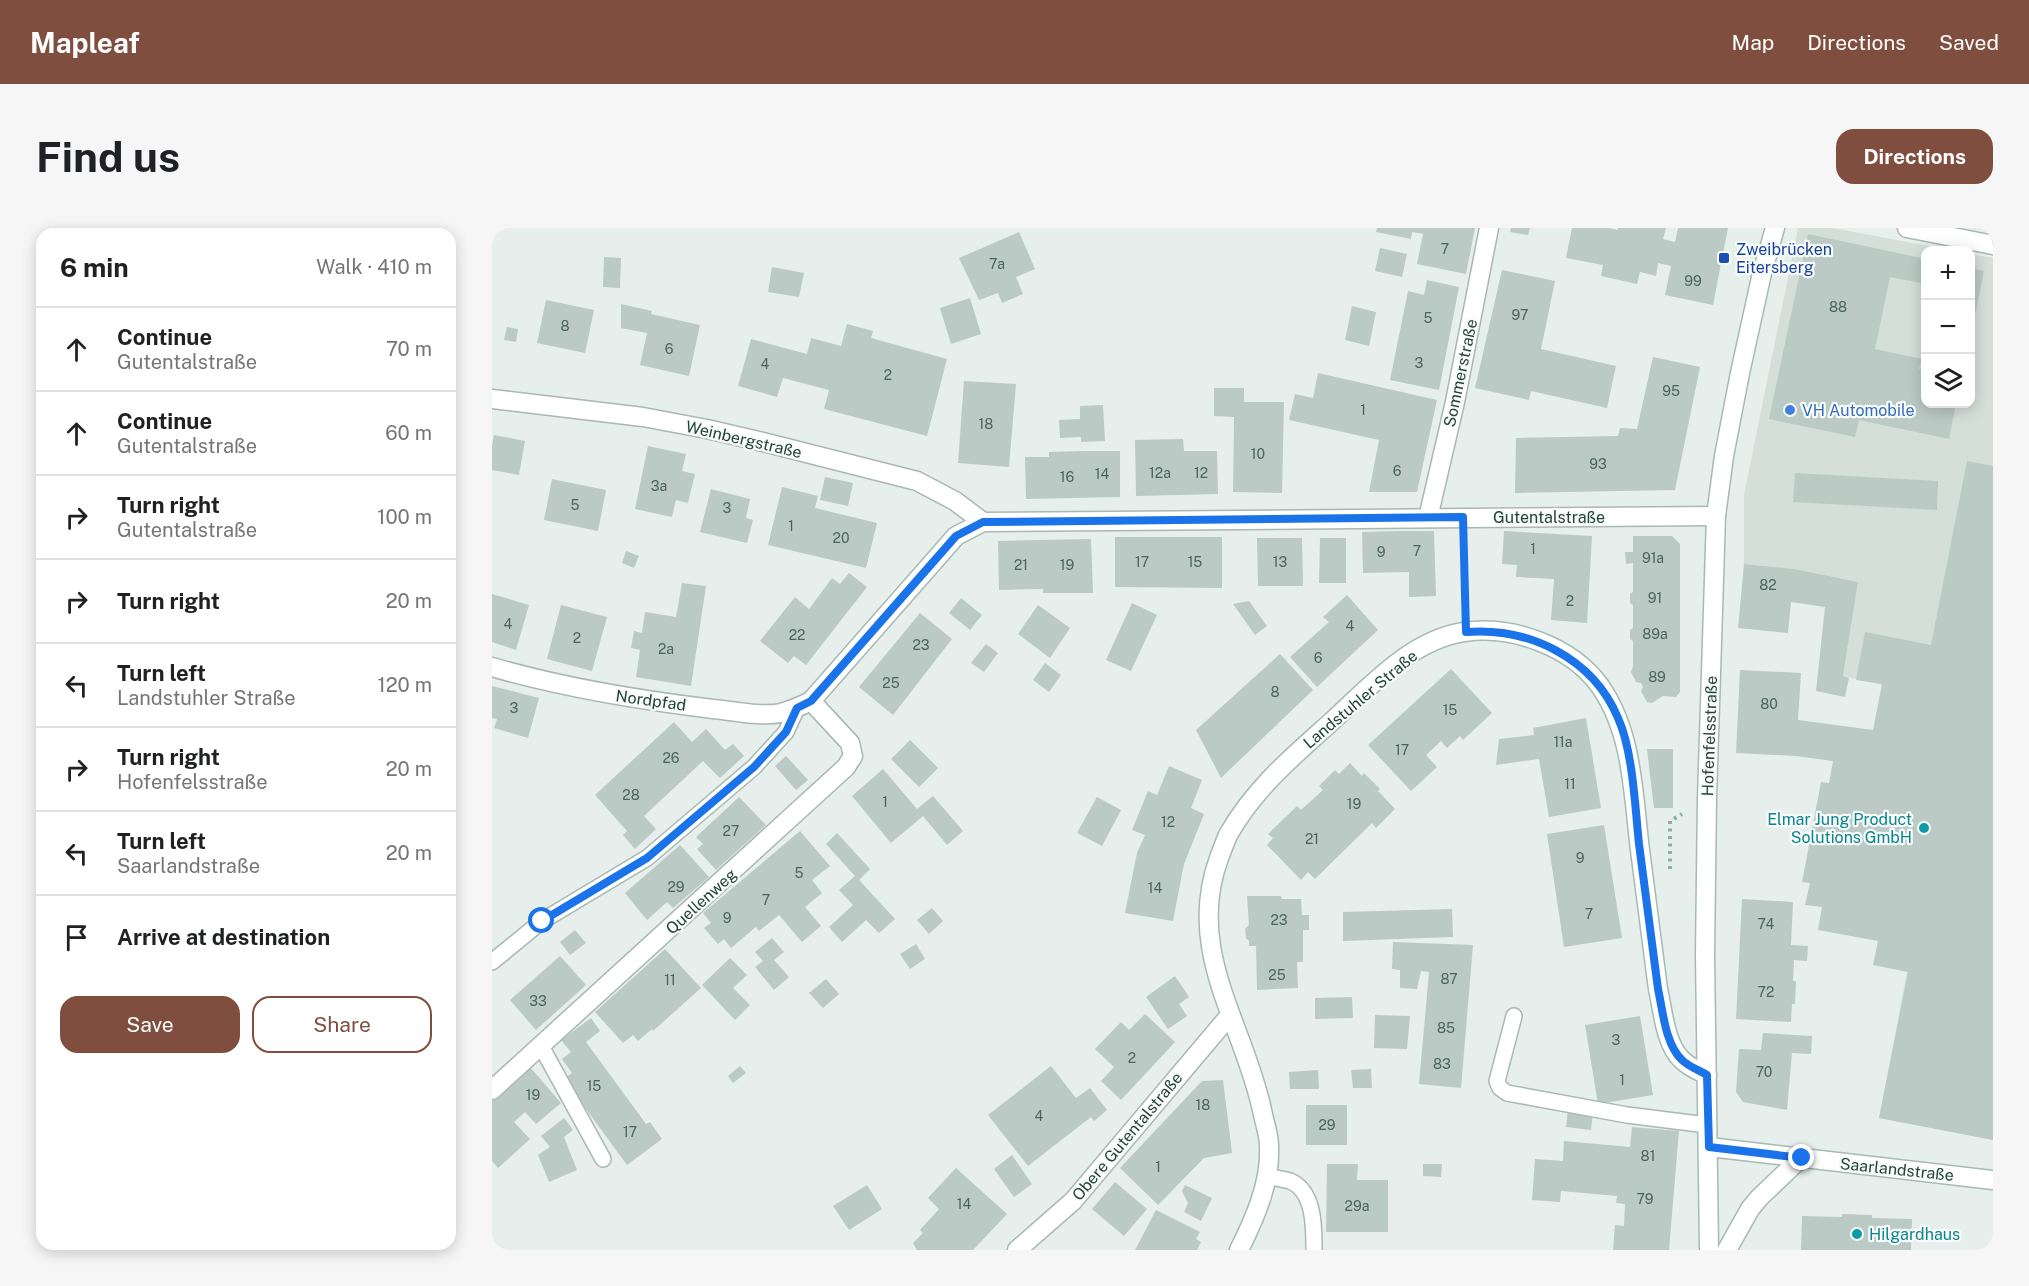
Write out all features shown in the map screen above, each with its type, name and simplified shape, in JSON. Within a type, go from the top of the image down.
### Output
[{"type":"street","name":"Sommerstraße","points":[[1428,518],[1455,402],[1489,228]]},
{"type":"street","name":"Hofenfelsstraße","points":[[1709,1250],[1705,954],[1707,798],[1716,516],[1724,456],[1738,385],[1762,273],[1775,228]]},
{"type":"street","points":[[1907,228],[1993,245]]},
{"type":"street","name":"Weinbergstraße","points":[[492,399],[643,417],[767,443],[917,482],[956,501],[983,522]]},
{"type":"street","name":"Gutentalstraße","points":[[804,704],[956,536],[983,522],[1716,516]]},
{"type":"street","name":"Landstuhler Straße","points":[[1239,1250],[1252,1224],[1267,1176],[1269,1144],[1257,1085],[1230,1015],[1211,955],[1208,917],[1209,895],[1214,873],[1227,837],[1252,799],[1276,771],[1388,671],[1410,654],[1445,637],[1466,632],[1500,631],[1527,637],[1571,659],[1596,681],[1609,699],[1619,720],[1629,759],[1658,989],[1664,1017],[1672,1046],[1682,1060],[1707,1075]]},
{"type":"street","name":"Nordpfad","points":[[492,667],[534,679],[599,692],[757,714],[780,713],[804,704]]},
{"type":"street","name":"Quellenweg","points":[[492,1090],[846,767],[853,756],[850,743],[804,704]]},
{"type":"street","name":"Obere Gutentalstraße","points":[[1017,1250],[1074,1201],[1230,1015]]},
{"type":"street","name":"Saarlandstraße","points":[[1709,1147],[1993,1180]]},
{"type":"street","points":[[1727,1250],[1759,1198],[1802,1158]]},
{"type":"lane","name":"Gutentalstraße","points":[[492,962],[542,921],[647,858],[754,767],[786,732],[804,704]]},
{"type":"lane","points":[[1514,1016],[1497,1082],[1500,1088],[1507,1093],[1627,1115],[1707,1125]]},
{"type":"lane","points":[[542,1046],[603,1159]]},
{"type":"lane","points":[[1267,1176],[1293,1182],[1303,1192],[1311,1207],[1314,1224],[1314,1250]]},
{"type":"path","points":[[1463,517],[1466,632]]},
{"type":"path","points":[[1670,880],[1670,821],[1707,798]]},
{"type":"shaded area","points":[[1798,228],[1832,228],[1929,246],[1921,246],[1921,408],[1975,408],[1975,255],[1993,258],[1993,1140],[1879,1118],[1917,920],[1843,889],[1882,685],[1843,676],[1858,582],[1795,569],[1744,564],[1744,495]]},
{"type":"building","points":[[1377,228],[1475,228],[1466,274],[1417,264],[1423,234],[1412,232],[1411,239],[1376,232]]},
{"type":"building","points":[[1511,228],[1530,228],[1528,235],[1510,232]]},
{"type":"building","points":[[1572,228],[1618,230],[1618,228],[1666,228],[1663,239],[1675,242],[1678,228],[1728,228],[1713,305],[1665,295],[1671,266],[1658,263],[1656,276],[1640,272],[1637,284],[1601,276],[1603,265],[1566,258]]},
{"type":"building","points":[[1019,232],[1035,269],[1016,277],[1023,294],[1002,303],[998,293],[979,300],[959,258]]},
{"type":"building","points":[[1808,234],[1921,258],[1921,283],[1890,277],[1875,349],[1921,359],[1919,369],[1921,370],[1921,408],[1955,408],[1949,439],[1859,420],[1855,437],[1769,419]]},
{"type":"building","points":[[1380,248],[1407,254],[1402,277],[1375,271]]},
{"type":"building","points":[[604,257],[621,258],[620,288],[603,287]]},
{"type":"building","points":[[772,267],[804,273],[799,297],[768,292]]},
{"type":"building","points":[[1975,269],[1984,271],[1975,315]]},
{"type":"building","points":[[1502,270],[1555,281],[1541,349],[1616,366],[1607,408],[1531,391],[1529,400],[1475,388]]},
{"type":"building","points":[[1427,280],[1459,287],[1439,390],[1390,380],[1408,291],[1424,295]]},
{"type":"building","points":[[970,298],[981,334],[951,344],[940,308]]},
{"type":"building","points":[[546,300],[594,310],[585,353],[537,343]]},
{"type":"building","points":[[621,304],[652,311],[651,314],[700,325],[689,376],[640,365],[647,333],[621,328]]},
{"type":"building","points":[[1352,306],[1376,312],[1369,346],[1345,340]]},
{"type":"building","points":[[847,324],[873,331],[871,338],[947,359],[927,436],[824,409],[829,390],[783,378],[777,397],[738,386],[751,339],[807,354],[811,338],[841,346]]},
{"type":"building","points":[[507,327],[518,329],[516,342],[504,340]]},
{"type":"building","points":[[1653,357],[1700,367],[1675,490],[1515,493],[1516,438],[1618,436],[1620,428],[1637,429]]},
{"type":"building","points":[[1318,373],[1437,400],[1417,492],[1369,492],[1379,440],[1289,420],[1295,394],[1313,398]]},
{"type":"building","points":[[964,381],[1016,384],[1009,467],[958,463]]},
{"type":"building","points":[[1214,388],[1244,388],[1244,402],[1284,402],[1282,493],[1233,492],[1234,417],[1214,416]]},
{"type":"building","points":[[1103,405],[1105,441],[1081,442],[1081,437],[1060,438],[1059,420],[1080,419],[1080,406]]},
{"type":"building","points":[[494,435],[525,441],[519,475],[492,470]]},
{"type":"building","points":[[1183,439],[1184,451],[1217,451],[1218,494],[1136,496],[1135,440]]},
{"type":"building","points":[[648,446],[686,454],[682,471],[695,474],[688,503],[676,500],[672,517],[635,509]]},
{"type":"building","points":[[1120,451],[1120,497],[1026,499],[1025,457],[1049,457],[1049,452]]},
{"type":"building","name":"Elmar Jung Product Solutions GmbH","points":[[1967,461],[1993,466],[1993,1140],[1879,1118],[1908,972],[1873,965],[1878,941],[1818,930],[1822,907],[1805,905],[1810,883],[1802,882],[1821,782],[1829,783],[1833,761],[1796,756],[1736,753],[1740,670],[1801,673],[1798,720],[1873,730],[1882,684],[1856,680],[1865,632],[1931,645]]},
{"type":"building","points":[[1795,473],[1938,481],[1937,510],[1793,502]]},
{"type":"building","points":[[825,477],[853,483],[848,506],[820,500]]},
{"type":"building","points":[[552,479],[606,490],[598,531],[544,520]]},
{"type":"building","points":[[782,487],[818,496],[815,508],[877,523],[866,568],[768,545]]},
{"type":"building","points":[[711,489],[750,499],[746,518],[753,520],[747,543],[700,532]]},
{"type":"building","points":[[1434,531],[1436,596],[1409,597],[1409,572],[1363,573],[1362,532]]},
{"type":"building","points":[[1504,531],[1592,536],[1587,623],[1551,620],[1554,579],[1516,577],[1517,565],[1502,564]]},
{"type":"building","points":[[1633,536],[1672,536],[1680,544],[1680,692],[1676,697],[1663,696],[1652,703],[1647,702],[1641,691],[1643,687],[1641,683],[1636,682],[1631,672],[1633,641],[1630,639],[1630,630],[1633,628],[1633,605],[1630,603],[1630,594],[1633,592],[1633,563],[1626,564],[1625,552],[1633,552]]},
{"type":"building","points":[[1115,537],[1222,537],[1222,588],[1115,587]]},
{"type":"building","points":[[1257,538],[1302,538],[1303,586],[1258,586]]},
{"type":"building","points":[[1320,538],[1346,538],[1346,583],[1319,583]]},
{"type":"building","points":[[1091,539],[1093,593],[1043,593],[1043,589],[999,590],[998,541]]},
{"type":"building","points":[[626,551],[639,556],[634,568],[622,563]]},
{"type":"building","points":[[1744,564],[1795,569],[1858,582],[1843,676],[1849,678],[1845,697],[1816,691],[1825,607],[1791,602],[1788,633],[1738,628]]},
{"type":"building","points":[[849,573],[867,587],[806,665],[794,656],[788,663],[760,641],[795,597],[809,609],[832,578],[840,584]]},
{"type":"building","points":[[682,583],[706,586],[691,686],[636,677],[640,650],[631,648],[634,631],[642,633],[645,612],[676,617]]},
{"type":"building","points":[[492,594],[529,605],[516,650],[492,642]]},
{"type":"building","points":[[1347,595],[1378,630],[1317,687],[1290,657],[1329,622],[1323,617]]},
{"type":"building","points":[[961,598],[982,615],[970,630],[949,613]]},
{"type":"building","points":[[1249,601],[1267,626],[1255,635],[1233,604]]},
{"type":"building","points":[[1132,603],[1157,615],[1131,671],[1106,660]]},
{"type":"building","points":[[561,605],[607,617],[592,671],[547,659]]},
{"type":"building","points":[[1038,605],[1070,628],[1050,658],[1018,634]]},
{"type":"building","points":[[920,613],[952,639],[893,715],[859,687]]},
{"type":"building","points":[[986,644],[998,653],[984,672],[971,663]]},
{"type":"building","points":[[1280,654],[1313,690],[1221,778],[1196,730]]},
{"type":"building","points":[[1045,663],[1061,675],[1049,692],[1033,680]]},
{"type":"building","points":[[1451,669],[1492,713],[1463,740],[1460,736],[1447,748],[1441,741],[1426,755],[1437,767],[1411,791],[1368,745]]},
{"type":"building","points":[[492,686],[539,698],[528,738],[494,728],[497,719],[492,718]]},
{"type":"building","points":[[1586,718],[1601,808],[1549,817],[1539,759],[1496,765],[1499,739],[1534,735],[1533,728]]},
{"type":"building","points":[[674,722],[692,742],[706,729],[725,750],[733,744],[744,756],[720,778],[703,761],[644,816],[656,829],[635,849],[623,835],[627,831],[595,795]]},
{"type":"building","points":[[910,740],[938,768],[919,787],[891,759]]},
{"type":"building","points":[[1647,749],[1673,749],[1673,808],[1654,808]]},
{"type":"building","points":[[786,756],[808,780],[796,790],[775,766]]},
{"type":"building","points":[[1350,763],[1362,776],[1364,773],[1380,789],[1378,791],[1395,809],[1376,828],[1372,823],[1315,879],[1308,872],[1301,880],[1267,845],[1273,838],[1268,834],[1297,806],[1301,810],[1323,790],[1319,786],[1335,770],[1339,774]]},
{"type":"building","points":[[1169,766],[1202,780],[1191,808],[1204,814],[1184,864],[1173,921],[1125,913],[1137,853],[1145,835],[1132,830],[1148,791],[1157,795]]},
{"type":"building","points":[[883,769],[917,809],[933,796],[963,831],[947,845],[923,816],[891,843],[852,796]]},
{"type":"building","points":[[739,797],[766,825],[716,870],[697,849],[703,844],[696,837]]},
{"type":"building","points":[[1097,797],[1121,810],[1102,846],[1077,833]]},
{"type":"building","points":[[1604,825],[1622,938],[1564,947],[1547,834]]},
{"type":"building","points":[[800,831],[830,866],[812,880],[822,893],[805,907],[821,926],[802,942],[779,915],[759,931],[756,927],[731,948],[724,939],[718,944],[704,928],[711,923],[703,913]]},
{"type":"building","points":[[837,833],[870,869],[859,880],[895,919],[879,933],[866,920],[842,942],[829,927],[853,905],[839,890],[855,876],[826,844]]},
{"type":"building","points":[[680,845],[709,877],[673,908],[667,902],[647,920],[625,893]]},
{"type":"building","points":[[1247,896],[1281,896],[1282,899],[1301,899],[1302,915],[1309,915],[1309,930],[1303,930],[1303,962],[1297,962],[1298,988],[1257,990],[1256,946],[1249,946],[1245,929],[1249,925]]},
{"type":"building","points":[[1742,899],[1793,902],[1791,945],[1808,946],[1807,961],[1794,960],[1795,1004],[1792,1004],[1791,1022],[1736,1019]]},
{"type":"building","points":[[932,908],[943,921],[929,934],[917,920]]},
{"type":"building","points":[[1452,909],[1453,937],[1343,941],[1343,912]]},
{"type":"building","points":[[575,930],[586,943],[570,955],[560,942]]},
{"type":"building","points":[[772,938],[784,952],[774,960],[789,977],[774,990],[755,967],[763,961],[755,952]]},
{"type":"building","points":[[1393,942],[1473,945],[1461,1088],[1419,1084],[1429,972],[1421,971],[1417,989],[1400,988],[1400,970],[1392,969]]},
{"type":"building","points":[[916,944],[925,959],[910,969],[900,954]]},
{"type":"building","points":[[665,949],[701,988],[653,1031],[652,1029],[638,1041],[633,1035],[623,1043],[595,1012]]},
{"type":"building","points":[[560,956],[586,985],[536,1030],[510,1000]]},
{"type":"building","points":[[730,958],[747,975],[733,988],[750,1005],[735,1020],[702,985]]},
{"type":"building","points":[[1175,976],[1189,997],[1179,1004],[1187,1016],[1168,1029],[1146,997]]},
{"type":"building","points":[[826,979],[839,994],[823,1008],[809,993]]},
{"type":"building","points":[[1352,997],[1353,1018],[1315,1019],[1315,998]]},
{"type":"building","points":[[1145,1014],[1175,1042],[1121,1100],[1101,1081],[1114,1067],[1095,1049],[1121,1022],[1129,1030]]},
{"type":"building","points":[[1375,1015],[1410,1016],[1407,1049],[1374,1048]]},
{"type":"building","points":[[1640,1016],[1653,1095],[1598,1104],[1585,1025]]},
{"type":"building","points":[[591,1018],[600,1031],[586,1042],[646,1124],[650,1122],[662,1139],[627,1165],[564,1079],[572,1073],[562,1059],[571,1052],[561,1040]]},
{"type":"building","points":[[1763,1033],[1812,1036],[1811,1054],[1792,1053],[1787,1110],[1743,1102],[1736,1092],[1739,1049],[1761,1050]]},
{"type":"building","points":[[740,1066],[746,1073],[733,1083],[728,1076]]},
{"type":"building","points":[[1051,1066],[1076,1098],[1090,1088],[1107,1110],[1094,1121],[1091,1117],[1028,1166],[988,1115]]},
{"type":"building","points":[[530,1067],[561,1103],[536,1124],[525,1112],[514,1122],[530,1139],[498,1168],[492,1161],[492,1100]]},
{"type":"building","points":[[1371,1069],[1372,1088],[1353,1088],[1351,1070]]},
{"type":"building","points":[[1318,1070],[1319,1089],[1290,1089],[1289,1072]]},
{"type":"building","points":[[1223,1080],[1232,1153],[1204,1158],[1158,1205],[1120,1168],[1202,1081]]},
{"type":"building","points":[[1306,1105],[1347,1105],[1347,1145],[1306,1145]]},
{"type":"building","points":[[1568,1109],[1593,1112],[1591,1130],[1566,1127]]},
{"type":"building","points":[[564,1118],[573,1130],[564,1137],[577,1170],[549,1182],[538,1155],[550,1147],[541,1136]]},
{"type":"building","points":[[1632,1127],[1679,1131],[1669,1250],[1613,1250],[1615,1225],[1624,1226],[1625,1204],[1616,1203],[1617,1196],[1561,1191],[1560,1202],[1532,1200],[1535,1159],[1563,1161],[1564,1141],[1630,1147]]},
{"type":"building","points":[[1012,1155],[1032,1184],[1014,1197],[994,1169]]},
{"type":"building","points":[[1327,1164],[1358,1164],[1357,1180],[1388,1180],[1388,1232],[1326,1232]]},
{"type":"building","points":[[1423,1164],[1442,1164],[1441,1177],[1423,1176]]},
{"type":"building","points":[[956,1168],[1007,1214],[973,1250],[917,1250],[913,1243],[923,1233],[920,1230],[939,1209],[928,1198]]},
{"type":"building","points":[[1115,1182],[1147,1209],[1124,1236],[1092,1209]]},
{"type":"building","points":[[867,1185],[882,1209],[849,1230],[833,1206]]},
{"type":"building","points":[[1185,1185],[1212,1198],[1201,1221],[1184,1212],[1188,1203],[1182,1191]]},
{"type":"building","points":[[1156,1210],[1200,1232],[1196,1239],[1201,1242],[1197,1250],[1135,1250]]},
{"type":"building","name":"Hilgardhaus","points":[[1842,1214],[1872,1215],[1872,1218],[1912,1219],[1911,1250],[1801,1250],[1802,1216],[1842,1217]]},
{"type":"place","name":"Zweibrücken Eitersberg","points":[[1724,258]]},
{"type":"place","name":"VH Automobile","points":[[1790,410]]},
{"type":"place","name":"Elmar Jung Product Solutions GmbH","points":[[1924,828]]},
{"type":"place","name":"Hilgardhaus","points":[[1857,1234]]},
{"type":"route","points":[[542,921],[647,858],[754,767],[786,732],[797,708],[811,701],[956,536],[983,522],[1463,517],[1466,632],[1500,631],[1527,637],[1547,645],[1571,659],[1596,681],[1609,699],[1619,720],[1629,759],[1658,989],[1672,1046],[1682,1060],[1707,1075],[1709,1147],[1802,1158]]}]
